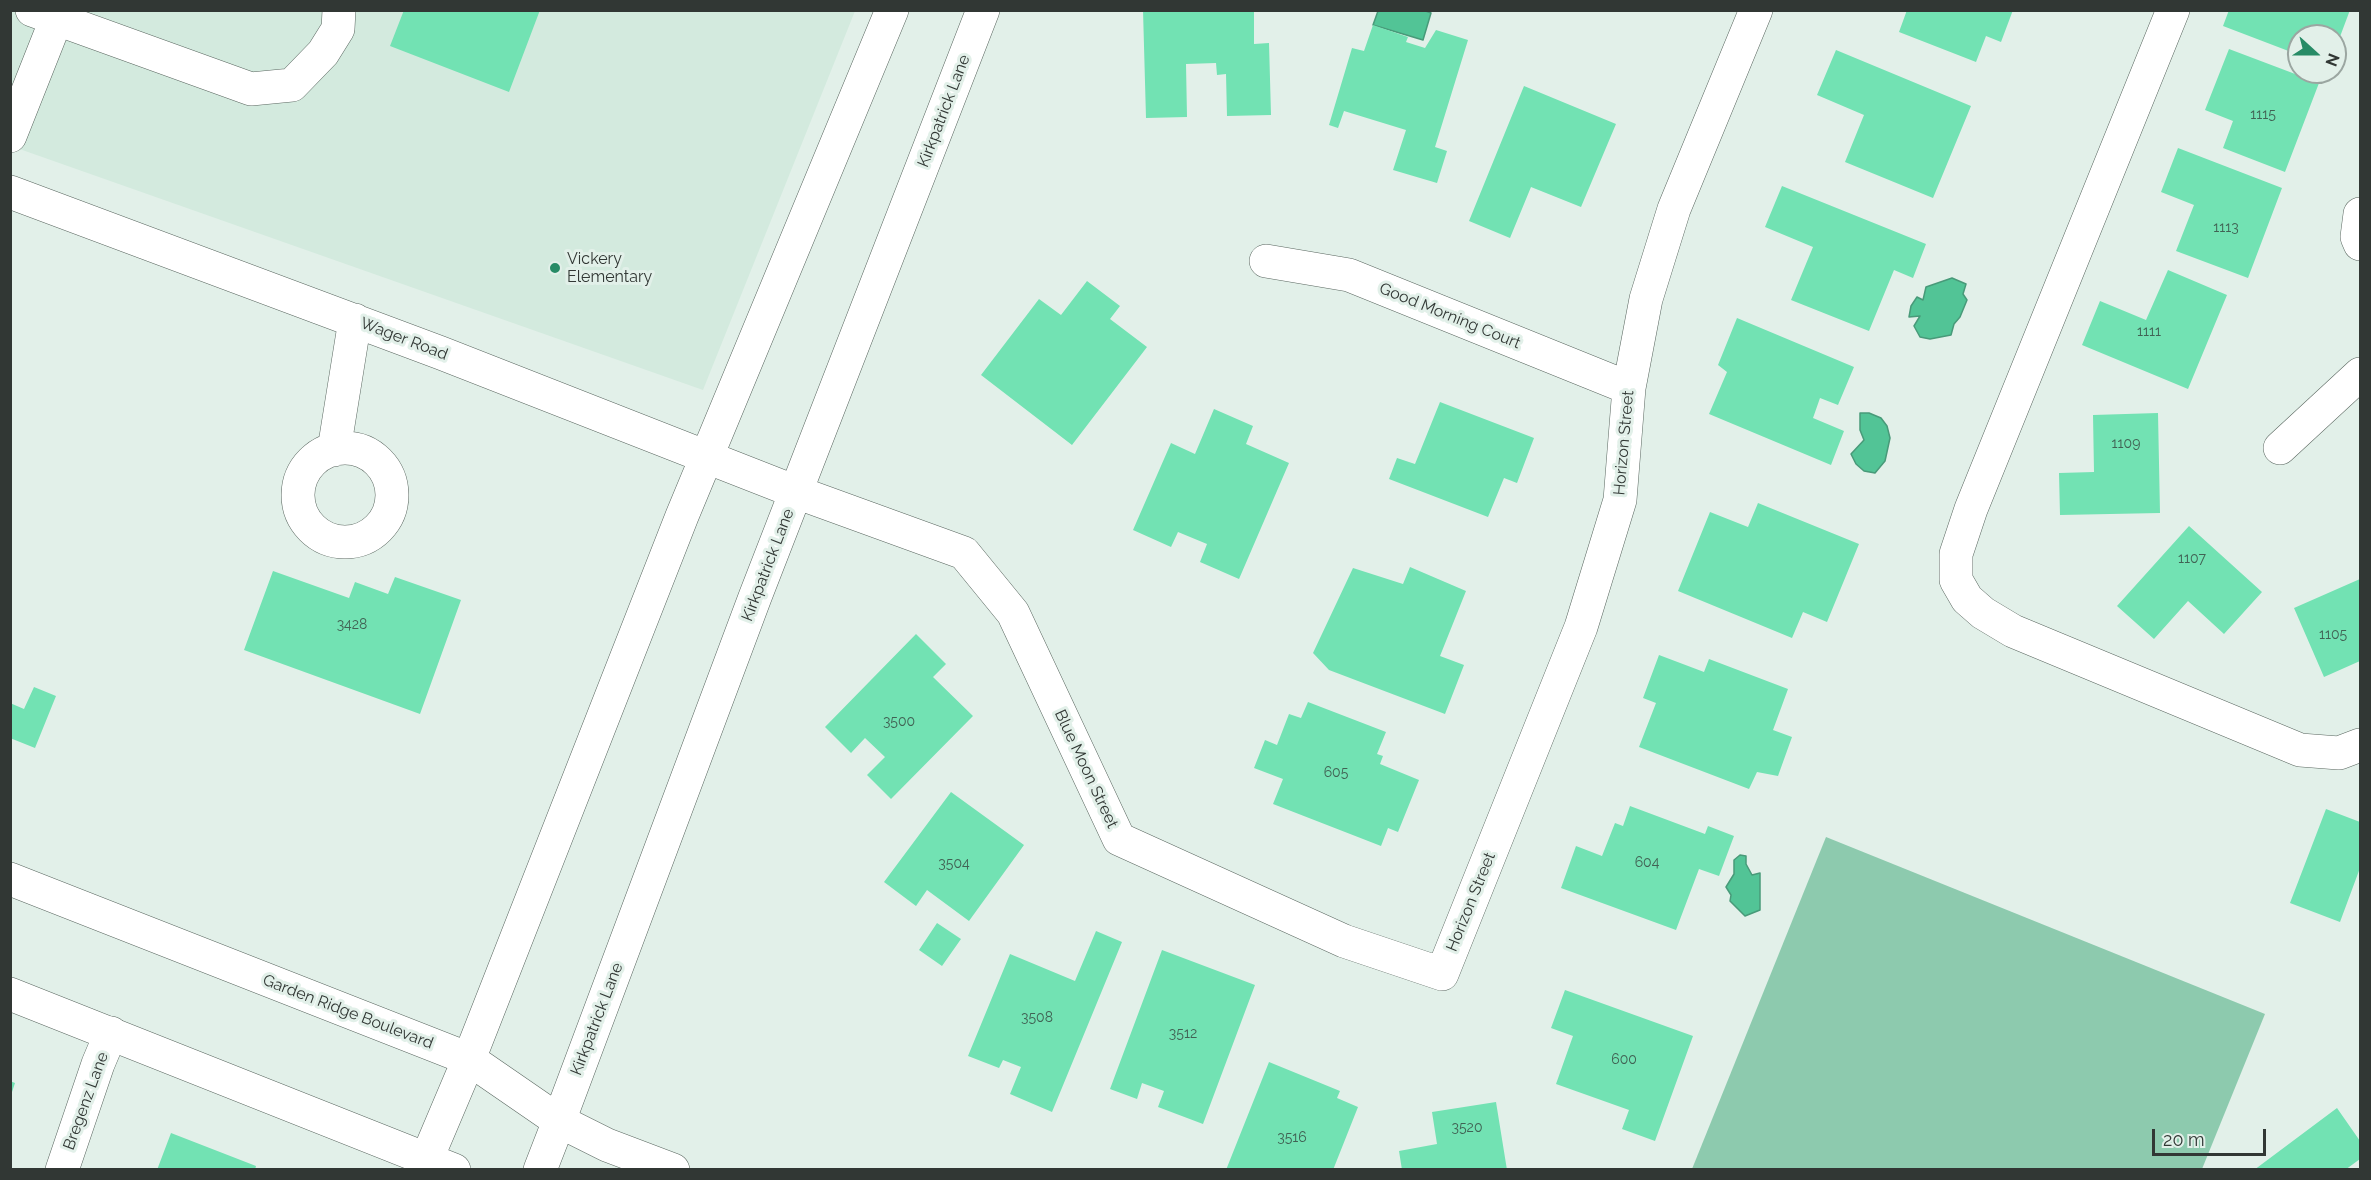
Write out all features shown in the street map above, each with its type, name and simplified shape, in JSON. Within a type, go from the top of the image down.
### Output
[{"type":"street","points":[[10,136],[44,15],[251,89],[292,85],[323,53],[338,29],[339,10]]},
{"type":"street","points":[[10,994],[434,1166],[469,1059],[708,456],[892,10]]},
{"type":"street","name":"Kirkpatrick Lane","points":[[540,1170],[796,492],[983,10]]},
{"type":"street","name":"Horizon Street","points":[[1442,974],[1581,627],[1620,500],[1629,388],[1646,299],[1674,209],[1756,10]]},
{"type":"street","points":[[2173,10],[1971,509],[1956,554],[1956,580],[1967,599],[1983,613],[2013,631],[2300,750],[2339,753],[2361,745]]},
{"type":"street","name":"Wager Road","points":[[10,192],[355,320],[796,492]]},
{"type":"street","points":[[2361,214],[2357,237],[2361,244]]},
{"type":"street","name":"Good Morning Court","points":[[1266,261],[1349,276],[1629,388]]},
{"type":"street","points":[[333,450],[355,320]]},
{"type":"street","points":[[2280,448],[2361,374]]},
{"type":"street","name":"Blue Moon Street","points":[[796,492],[964,554],[1014,613],[1119,839],[1344,941],[1442,974]]},
{"type":"street","name":"Garden Ridge Boulevard","points":[[10,879],[469,1059],[558,1121],[607,1145],[673,1170]]},
{"type":"street","name":"Bregenz Lane","points":[[62,1170],[111,1034]]},
{"type":"shaded area","points":[[1423,10],[1431,13],[1423,40],[1373,25],[1378,11]]},
{"type":"shaded area","name":"Vickery Elementary","points":[[11,11],[855,11],[703,390],[11,146]]},
{"type":"shaded area","points":[[1952,278],[1966,284],[1963,294],[1967,300],[1960,317],[1954,324],[1951,335],[1930,339],[1920,337],[1914,326],[1920,316],[1909,317],[1911,306],[1917,297],[1923,300],[1926,287]]},
{"type":"shaded area","points":[[1860,413],[1869,413],[1881,418],[1887,426],[1890,438],[1885,461],[1875,473],[1864,471],[1856,464],[1851,454],[1864,440],[1860,430]]},
{"type":"shaded area","points":[[1826,837],[2265,1014],[2202,1169],[1692,1169]]},
{"type":"shaded area","points":[[1740,855],[1746,856],[1746,864],[1752,875],[1760,873],[1760,910],[1745,916],[1730,901],[1731,895],[1726,887],[1734,874],[1734,860]]},
{"type":"building","points":[[404,10],[540,10],[509,92],[390,46]]},
{"type":"building","points":[[1143,10],[1254,10],[1254,44],[1269,43],[1271,115],[1227,116],[1226,74],[1217,75],[1216,63],[1186,64],[1187,117],[1146,118]]},
{"type":"building","points":[[1907,10],[2013,10],[2001,42],[1986,36],[1976,62],[1899,32]]},
{"type":"building","points":[[2229,10],[2350,10],[2345,24],[2287,24],[2287,50],[2223,26]]},
{"type":"building","points":[[1373,25],[1408,37],[1406,42],[1425,48],[1436,30],[1468,40],[1435,147],[1447,151],[1437,183],[1393,170],[1406,130],[1344,111],[1338,128],[1329,125],[1352,48],[1364,51]]},
{"type":"building","points":[[2229,49],[2287,71],[2287,84],[2319,84],[2285,172],[2223,148],[2233,121],[2205,110]]},
{"type":"building","points":[[1836,50],[1971,106],[1933,198],[1845,162],[1864,115],[1817,95]]},
{"type":"building","points":[[1524,86],[1616,124],[1581,207],[1531,187],[1510,238],[1469,221]]},
{"type":"building","points":[[2178,148],[2282,188],[2248,278],[2176,251],[2194,205],[2161,192]]},
{"type":"building","points":[[1782,186],[1926,244],[1913,278],[1894,270],[1869,331],[1791,300],[1813,247],[1765,227]]},
{"type":"building","points":[[2168,270],[2227,295],[2188,389],[2082,345],[2100,301],[2146,320]]},
{"type":"building","points":[[1087,281],[1120,306],[1110,319],[1147,347],[1072,445],[981,375],[1039,299],[1061,315]]},
{"type":"building","points":[[1737,318],[1854,367],[1838,405],[1820,398],[1813,418],[1844,431],[1831,465],[1709,414],[1727,372],[1718,365]]},
{"type":"building","points":[[1440,402],[1534,438],[1517,483],[1504,478],[1488,517],[1389,479],[1397,458],[1415,464]]},
{"type":"building","points":[[1214,409],[1253,426],[1246,444],[1289,463],[1239,579],[1200,562],[1207,544],[1178,532],[1171,547],[1133,530],[1171,443],[1195,454]]},
{"type":"building","points":[[2158,413],[2160,513],[2060,515],[2059,473],[2094,472],[2093,415]]},
{"type":"building","points":[[1758,503],[1859,544],[1827,622],[1803,612],[1792,638],[1678,591],[1710,512],[1748,527]]},
{"type":"building","points":[[2189,526],[2262,592],[2224,634],[2188,601],[2154,639],[2117,606]]},
{"type":"building","points":[[1410,567],[1466,591],[1440,656],[1464,665],[1445,714],[1329,670],[1313,653],[1353,568],[1403,584]]},
{"type":"building","points":[[273,571],[349,598],[355,582],[388,594],[395,577],[461,600],[420,714],[244,650]]},
{"type":"building","points":[[2360,579],[2360,661],[2324,677],[2294,608]]},
{"type":"building","points":[[916,634],[946,664],[933,677],[973,716],[891,799],[867,775],[885,757],[865,738],[851,753],[825,727]]},
{"type":"building","points":[[1659,655],[1704,672],[1709,659],[1788,689],[1773,730],[1792,737],[1778,776],[1757,772],[1749,789],[1639,747],[1656,703],[1643,698]]},
{"type":"building","points":[[34,687],[56,696],[35,748],[10,738],[10,703],[24,709]]},
{"type":"building","points":[[1308,702],[1386,732],[1377,754],[1383,756],[1380,764],[1419,780],[1398,832],[1388,828],[1381,846],[1273,804],[1283,779],[1254,768],[1265,740],[1277,745],[1289,714],[1301,718]]},
{"type":"building","points":[[951,792],[1024,845],[969,921],[927,890],[916,906],[884,882]]},
{"type":"building","points":[[1630,806],[1705,834],[1708,826],[1734,836],[1719,876],[1699,869],[1676,930],[1561,888],[1576,846],[1602,856],[1615,823],[1623,826]]},
{"type":"building","points":[[2326,809],[2360,822],[2360,868],[2340,922],[2290,903]]},
{"type":"building","points":[[937,923],[961,939],[942,966],[919,950]]},
{"type":"building","points":[[1096,931],[1122,942],[1052,1112],[1010,1094],[1021,1067],[1003,1060],[999,1068],[968,1056],[1010,954],[1075,981]]},
{"type":"building","points":[[1162,950],[1255,985],[1203,1124],[1158,1107],[1164,1091],[1142,1083],[1137,1099],[1110,1089]]},
{"type":"building","points":[[1565,990],[1693,1036],[1655,1141],[1622,1129],[1629,1110],[1556,1084],[1573,1036],[1551,1028]]},
{"type":"building","points":[[1269,1062],[1340,1091],[1337,1098],[1358,1107],[1333,1170],[1226,1170]]},
{"type":"building","points":[[10,1081],[15,1083],[11,1095],[10,1095]]},
{"type":"building","points":[[1496,1102],[1507,1170],[1402,1170],[1399,1151],[1437,1144],[1432,1112]]},
{"type":"building","points":[[2337,1108],[2360,1141],[2360,1159],[2345,1170],[2254,1170]]},
{"type":"building","points":[[171,1133],[256,1166],[255,1170],[157,1170]]},
{"type":"place","name":"Vickery Elementary","points":[[555,268]]}]
